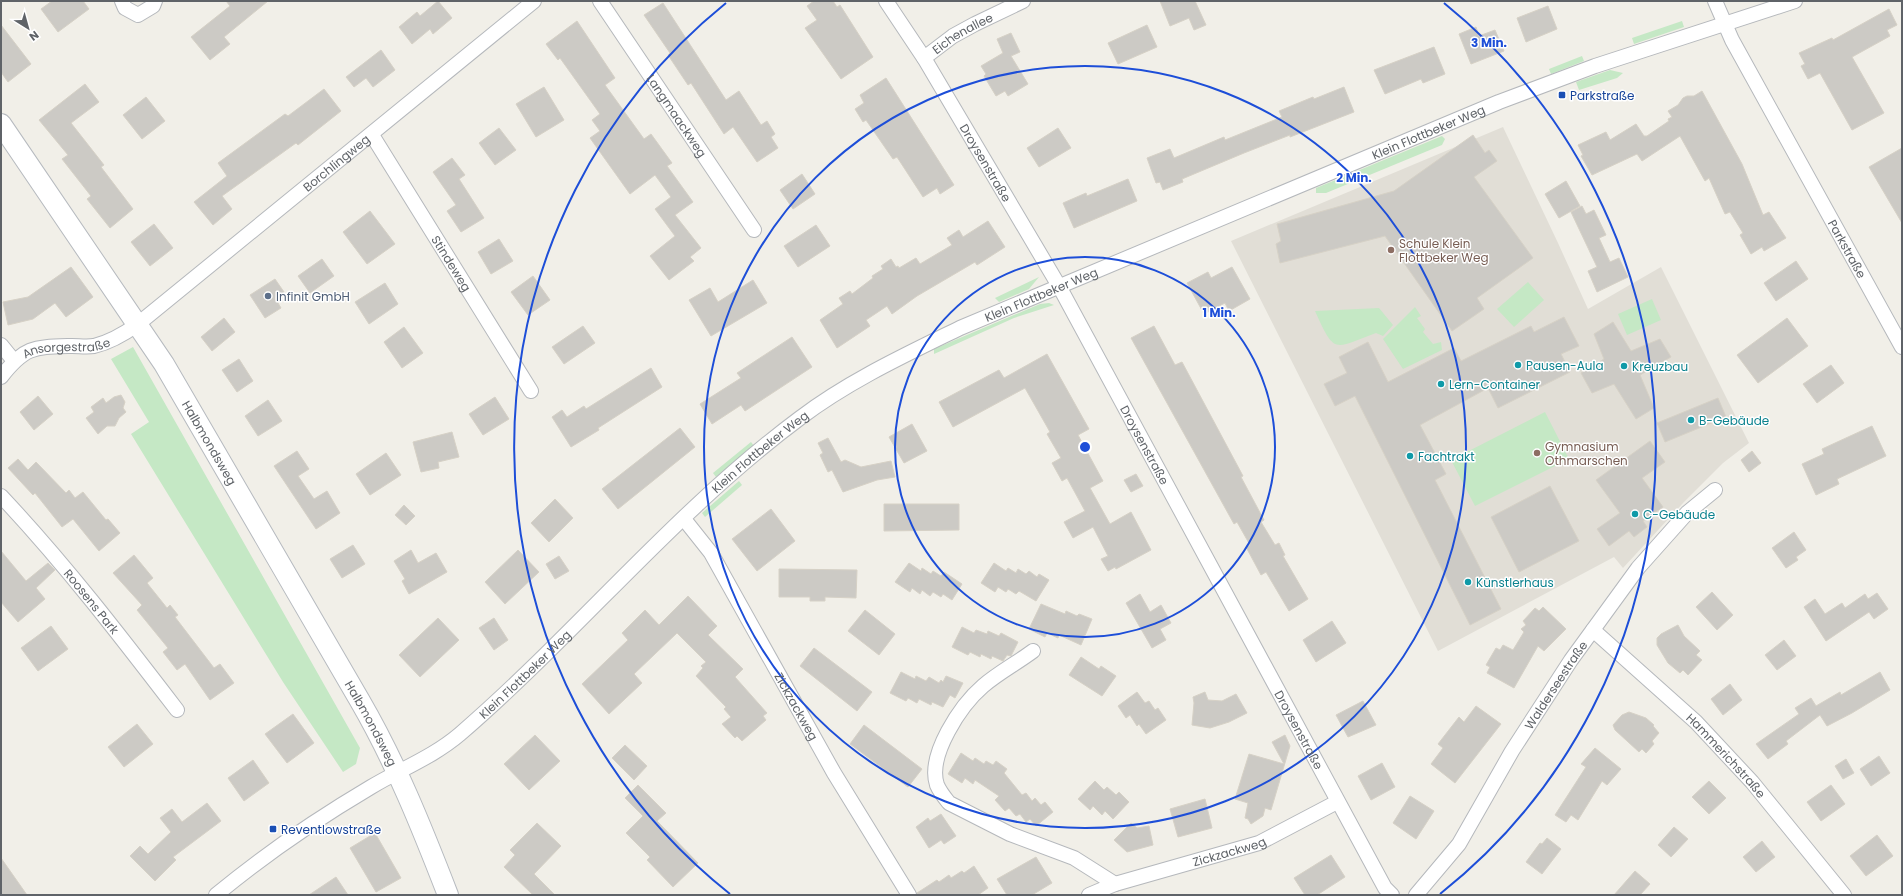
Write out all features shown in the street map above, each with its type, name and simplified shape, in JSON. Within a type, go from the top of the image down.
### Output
[{"type":"street","points":[[122,1],[125,8],[138,14],[154,6],[155,1]]},
{"type":"street","name":"Borchlingweg","points":[[138,324],[372,135],[534,1]]},
{"type":"street","name":"Langmaackweg","points":[[600,1],[754,230]]},
{"type":"street","name":"Droysenstraße","points":[[886,1],[924,58],[1059,286],[1385,888],[1392,895]]},
{"type":"street","name":"Eichenallee","points":[[924,58],[964,30],[1023,1]]},
{"type":"street","name":"Parkstraße","points":[[1715,1],[1724,25],[1900,339]]},
{"type":"street","name":"Klein Flottbeker Weg","points":[[216,895],[285,843],[360,794],[429,756],[463,731],[520,679],[684,519],[745,462],[800,418],[838,392],[884,365],[960,328],[1499,102],[1595,66],[1795,1]]},
{"type":"street","name":"Halbmondsweg","points":[[1,124],[164,364],[383,741],[398,773]]},
{"type":"street","name":"Stindeweg","points":[[372,135],[531,391]]},
{"type":"street","name":"Ansorgestraße","points":[[1,377],[14,361],[24,353],[34,349],[92,346],[108,342],[138,324]]},
{"type":"street","points":[[1,345],[14,361]]},
{"type":"street","name":"Walderseestraße","points":[[1416,895],[1459,844],[1512,751],[1571,660],[1638,568],[1687,513],[1715,490]]},
{"type":"street","name":"Roosens Park","points":[[1,496],[31,528],[90,597],[177,710]]},
{"type":"street","name":"Zickzackweg","points":[[684,519],[711,553],[834,773],[909,895]]},
{"type":"street","name":"Hammerichstraße","points":[[1593,630],[1696,722],[1752,782],[1844,895]]},
{"type":"street","points":[[1033,651],[984,685],[967,700],[946,735],[939,755],[936,770],[937,784],[942,795],[949,803],[1010,834],[1074,858],[1115,884]]},
{"type":"street","points":[[398,773],[448,895]]},
{"type":"street","name":"Zickzackweg","points":[[1089,895],[1115,884],[1259,843],[1338,802]]},
{"type":"shaded area","name":"Gymnasium Othmarschen","points":[[1503,127],[1588,309],[1661,267],[1749,443],[1723,463],[1684,502],[1623,568],[1614,557],[1438,651],[1231,241]]},
{"type":"green space","points":[[1682,21],[1684,27],[1634,44],[1632,38]]},
{"type":"green space","points":[[1582,56],[1584,61],[1551,74],[1549,69]]},
{"type":"green space","points":[[1610,70],[1623,73],[1617,78],[1579,90],[1576,82]]},
{"type":"green space","points":[[1442,136],[1445,139],[1442,145],[1326,193],[1316,193],[1316,188]]},
{"type":"green space","points":[[1039,277],[1029,289],[999,302],[995,298]]},
{"type":"green space","points":[[1528,282],[1544,300],[1514,327],[1497,309]]},
{"type":"green space","points":[[1652,299],[1661,320],[1627,335],[1618,314]]},
{"type":"green space","points":[[1049,303],[1054,305],[1014,318],[934,354],[934,349],[1040,304]]},
{"type":"green space","points":[[1415,307],[1421,316],[1417,318],[1425,329],[1423,332],[1433,344],[1441,342],[1442,350],[1403,369],[1383,339]]},
{"type":"green space","points":[[1379,308],[1393,325],[1383,336],[1376,333],[1343,345],[1332,342],[1315,311]]},
{"type":"green space","points":[[133,347],[360,748],[356,764],[343,772],[283,682],[131,434],[149,422],[111,359]]},
{"type":"green space","points":[[1545,412],[1569,459],[1475,506],[1451,460]]},
{"type":"green space","points":[[751,442],[754,446],[716,477],[713,473]]},
{"type":"green space","points":[[739,481],[742,485],[705,517],[702,513]]},
{"type":"building","points":[[52,1],[83,1],[89,9],[58,32],[41,9]]},
{"type":"building","points":[[226,1],[268,1],[224,37],[230,44],[210,60],[191,37],[230,6]]},
{"type":"building","points":[[438,1],[452,18],[433,34],[430,29],[412,44],[399,27],[417,12],[420,16]]},
{"type":"building","points":[[814,1],[833,1],[837,7],[840,5],[873,57],[841,79],[805,28],[817,20],[807,6]]},
{"type":"building","points":[[1160,1],[1195,1],[1206,25],[1194,30],[1189,18],[1170,26]]},
{"type":"building","points":[[663,3],[726,100],[739,91],[761,125],[767,121],[775,134],[771,137],[778,148],[757,162],[733,127],[724,134],[691,83],[688,85],[668,55],[670,53],[644,15]]},
{"type":"building","points":[[1548,6],[1557,29],[1526,42],[1517,18]]},
{"type":"building","points":[[1889,9],[1897,25],[1887,30],[1890,36],[1852,57],[1884,113],[1852,130],[1820,73],[1808,79],[1801,66],[1805,64],[1799,53],[1832,38],[1833,40]]},
{"type":"building","points":[[577,21],[615,78],[605,85],[644,139],[651,134],[672,163],[667,166],[693,202],[675,215],[701,248],[690,257],[694,261],[669,280],[650,256],[675,236],[655,209],[671,197],[655,175],[630,194],[590,138],[600,131],[592,120],[600,114],[560,58],[558,60],[546,44]]},
{"type":"building","points":[[1,25],[31,64],[8,82],[1,72]]},
{"type":"building","points":[[1147,25],[1157,47],[1118,64],[1108,43]]},
{"type":"building","points":[[1476,27],[1479,36],[1495,30],[1504,51],[1471,64],[1459,34]]},
{"type":"building","points":[[1011,33],[1020,52],[1011,56],[1028,84],[1008,96],[1005,91],[996,96],[984,76],[986,74],[981,66],[1003,53],[997,39]]},
{"type":"building","points":[[1434,47],[1445,74],[1423,83],[1421,79],[1385,94],[1374,70]]},
{"type":"building","points":[[381,50],[395,70],[373,87],[366,78],[354,87],[346,77]]},
{"type":"building","points":[[886,78],[954,185],[940,194],[937,188],[923,197],[897,157],[893,159],[866,120],[863,122],[855,109],[864,103],[860,95]]},
{"type":"building","points":[[85,84],[99,102],[71,123],[104,165],[101,167],[133,209],[110,228],[87,199],[91,196],[62,159],[68,155],[39,120]]},
{"type":"building","points":[[544,87],[564,120],[536,137],[516,104]]},
{"type":"building","points":[[1344,87],[1354,112],[1244,153],[1182,179],[1183,182],[1163,190],[1160,182],[1156,183],[1147,158],[1170,149],[1174,158],[1224,137],[1225,140],[1282,117],[1279,111],[1313,97],[1314,99]]},
{"type":"building","points":[[324,89],[341,111],[298,145],[296,143],[222,196],[232,209],[213,225],[194,202],[227,176],[218,163],[285,114],[288,116]]},
{"type":"building","points":[[1702,91],[1742,164],[1763,215],[1769,212],[1786,238],[1764,251],[1762,247],[1751,254],[1740,235],[1743,233],[1730,212],[1725,214],[1709,178],[1705,181],[1680,136],[1642,161],[1637,154],[1592,175],[1581,156],[1583,155],[1578,145],[1606,132],[1610,140],[1636,124],[1644,136],[1647,136],[1669,121],[1668,119],[1672,117],[1668,111],[1678,105],[1683,98],[1687,96],[1694,96]]},
{"type":"building","points":[[146,97],[165,121],[142,139],[123,115]]},
{"type":"building","points":[[499,128],[516,150],[495,165],[479,143]]},
{"type":"building","points":[[1058,128],[1071,148],[1039,167],[1027,148]]},
{"type":"building","points":[[1473,135],[1485,153],[1489,150],[1497,161],[1474,177],[1533,258],[1477,298],[1484,309],[1452,331],[1385,236],[1280,263],[1276,244],[1281,241],[1277,224],[1394,191]]},
{"type":"building","points":[[1902,148],[1902,223],[1869,167]]},
{"type":"building","points":[[452,158],[465,175],[459,179],[484,218],[461,232],[447,211],[456,205],[433,172]]},
{"type":"building","points":[[802,174],[815,194],[793,209],[780,190]]},
{"type":"building","points":[[1128,179],[1137,201],[1074,228],[1063,203],[1086,193],[1087,196]]},
{"type":"building","points":[[1566,181],[1580,206],[1559,218],[1545,194]]},
{"type":"building","points":[[1582,206],[1586,214],[1594,210],[1606,235],[1599,238],[1610,262],[1619,258],[1628,277],[1597,292],[1588,271],[1597,267],[1571,212]]},
{"type":"building","points":[[370,211],[395,244],[367,264],[343,232]]},
{"type":"building","points":[[988,221],[1005,247],[977,265],[975,262],[917,296],[892,314],[887,306],[866,320],[870,326],[837,348],[820,320],[843,304],[839,298],[850,291],[852,294],[873,278],[872,276],[883,269],[881,266],[891,259],[896,267],[898,266],[899,268],[916,258],[920,264],[952,245],[947,238],[959,230],[963,237]]},
{"type":"building","points":[[154,224],[173,248],[150,266],[131,242]]},
{"type":"building","points":[[816,225],[830,246],[798,267],[784,246]]},
{"type":"building","points":[[499,239],[513,261],[491,274],[478,252]]},
{"type":"building","points":[[322,259],[334,276],[310,293],[298,276]]},
{"type":"building","points":[[1796,261],[1808,279],[1776,301],[1764,283]]},
{"type":"building","points":[[71,267],[93,297],[66,317],[55,303],[33,319],[8,325],[3,302],[28,297]]},
{"type":"building","points":[[1232,267],[1250,299],[1229,311],[1225,303],[1204,314],[1187,283],[1208,272],[1211,278]]},
{"type":"building","points":[[533,276],[550,300],[528,315],[511,292]]},
{"type":"building","points":[[275,279],[284,292],[275,298],[281,308],[265,318],[250,295]]},
{"type":"building","points":[[753,280],[767,303],[711,336],[689,300],[710,288],[718,302]]},
{"type":"building","points":[[385,283],[398,304],[369,324],[355,302]]},
{"type":"building","points":[[1564,317],[1579,346],[1561,354],[1570,372],[1498,408],[1488,388],[1420,425],[1446,474],[1435,480],[1501,609],[1470,625],[1355,396],[1335,406],[1324,384],[1347,373],[1339,357],[1368,342],[1388,382],[1454,348],[1461,361],[1531,326],[1534,332]]},
{"type":"building","points":[[224,318],[235,332],[212,351],[201,337]]},
{"type":"building","points":[[1787,318],[1808,346],[1758,383],[1737,355]]},
{"type":"building","name":"Kreuzbau","points":[[1613,322],[1631,351],[1660,339],[1671,357],[1640,375],[1654,408],[1636,419],[1614,384],[1592,393],[1581,373],[1604,359],[1594,334]]},
{"type":"building","points":[[583,326],[595,343],[564,364],[552,347]]},
{"type":"building","points":[[1154,326],[1175,365],[1182,362],[1243,476],[1241,477],[1264,520],[1261,522],[1275,545],[1279,543],[1285,555],[1283,556],[1308,599],[1289,611],[1266,572],[1261,575],[1246,547],[1250,545],[1237,522],[1234,524],[1131,338]]},
{"type":"building","points":[[404,327],[423,353],[402,368],[384,342]]},
{"type":"building","points":[[792,337],[812,367],[745,411],[741,405],[712,424],[700,404],[741,378],[737,373]]},
{"type":"building","points":[[1047,354],[1089,429],[1078,435],[1103,481],[1090,488],[1110,524],[1131,512],[1151,550],[1116,569],[1115,567],[1108,571],[1101,559],[1108,556],[1093,527],[1073,538],[1064,522],[1085,511],[1067,478],[1062,481],[1052,463],[1061,458],[1047,434],[1050,432],[1025,388],[953,427],[939,402],[999,370],[1004,378]]},
{"type":"building","points":[[239,359],[253,381],[237,392],[222,370]]},
{"type":"building","points":[[1831,365],[1844,383],[1817,403],[1803,384]]},
{"type":"building","points":[[651,368],[662,387],[598,428],[599,430],[571,447],[552,417],[562,410],[567,417],[584,406],[586,409]]},
{"type":"building","points":[[121,395],[125,402],[123,408],[126,412],[119,418],[115,426],[107,426],[98,434],[86,418],[94,412],[91,407],[103,398],[106,403],[114,397]]},
{"type":"building","points":[[38,396],[53,414],[34,430],[20,412]]},
{"type":"building","points":[[495,397],[509,419],[483,435],[469,414]]},
{"type":"building","name":"B-Gebäude","points":[[1718,398],[1726,417],[1665,442],[1657,423]]},
{"type":"building","points":[[268,400],[282,421],[258,436],[245,416]]},
{"type":"building","points":[[912,424],[927,451],[904,463],[889,437]]},
{"type":"building","points":[[1872,426],[1886,456],[1837,479],[1839,484],[1816,495],[1802,464],[1824,454],[1822,449]]},
{"type":"building","points":[[680,428],[695,447],[618,509],[602,489]]},
{"type":"building","points":[[452,432],[459,457],[438,462],[439,468],[421,472],[413,442]]},
{"type":"building","points":[[828,438],[841,462],[845,460],[861,467],[891,461],[895,477],[877,480],[843,492],[832,470],[828,472],[820,455],[823,453],[818,443]]},
{"type":"building","points":[[1650,441],[1665,462],[1642,478],[1663,507],[1643,521],[1647,527],[1634,537],[1629,531],[1609,546],[1597,529],[1620,513],[1596,480]]},
{"type":"building","points":[[297,451],[309,469],[298,476],[314,499],[327,491],[340,513],[316,529],[274,466]]},
{"type":"building","points":[[1752,451],[1761,463],[1749,472],[1741,460]]},
{"type":"building","points":[[386,453],[401,475],[370,495],[356,474]]},
{"type":"building","points":[[18,459],[28,470],[36,462],[66,493],[69,490],[75,498],[83,492],[106,520],[108,519],[120,533],[99,551],[73,519],[62,527],[35,493],[33,495],[8,468]]},
{"type":"building","points":[[1136,474],[1143,486],[1131,492],[1124,480]]},
{"type":"building","points":[[1550,486],[1579,541],[1519,572],[1491,517]]},
{"type":"building","points":[[555,499],[573,518],[549,542],[531,523]]},
{"type":"building","points":[[884,504],[959,504],[959,530],[884,531]]},
{"type":"building","points":[[404,505],[415,516],[406,525],[395,515]]},
{"type":"building","points":[[771,509],[795,541],[757,571],[732,539]]},
{"type":"building","points":[[1794,532],[1806,550],[1796,557],[1798,560],[1786,568],[1772,548]]},
{"type":"building","points":[[353,545],[365,564],[342,578],[330,559]]},
{"type":"building","points":[[411,550],[418,563],[436,553],[447,572],[409,594],[402,581],[405,579],[394,561]]},
{"type":"building","points":[[518,550],[539,572],[505,604],[485,582]]},
{"type":"building","points":[[1,551],[26,581],[48,563],[55,570],[36,588],[45,599],[18,622],[1,602]]},
{"type":"building","points":[[134,555],[153,578],[147,583],[167,608],[170,605],[178,615],[175,617],[214,668],[220,664],[234,683],[210,700],[185,664],[177,670],[163,652],[168,648],[137,610],[142,605],[113,573]]},
{"type":"building","points":[[559,556],[569,571],[555,579],[546,564]]},
{"type":"building","points":[[909,563],[921,571],[922,568],[931,574],[933,571],[941,576],[944,572],[962,584],[952,600],[943,594],[941,597],[933,592],[930,596],[922,590],[920,594],[912,588],[910,592],[895,582]]},
{"type":"building","points":[[994,563],[1006,571],[1008,568],[1016,573],[1018,569],[1026,574],[1029,571],[1037,577],[1039,574],[1049,580],[1036,601],[1019,591],[1016,594],[1008,589],[1006,592],[998,587],[995,592],[981,583]]},
{"type":"building","points":[[779,569],[857,570],[856,598],[825,597],[825,601],[810,601],[810,597],[779,597]]},
{"type":"building","points":[[1712,592],[1733,615],[1717,630],[1696,607]]},
{"type":"building","points":[[1877,593],[1888,609],[1874,619],[1869,612],[1826,641],[1804,607],[1815,599],[1825,614],[1842,603],[1845,608],[1865,594],[1868,599]]},
{"type":"building","points":[[1140,594],[1150,612],[1161,605],[1171,623],[1160,629],[1166,640],[1152,648],[1126,603]]},
{"type":"building","points":[[688,596],[717,626],[708,635],[743,669],[735,677],[767,713],[763,716],[766,720],[742,741],[737,736],[735,738],[722,724],[731,717],[724,709],[726,707],[696,676],[703,668],[701,666],[706,662],[677,633],[634,674],[642,683],[609,714],[582,684],[628,640],[622,633],[645,610],[659,625]]},
{"type":"building","points":[[1041,604],[1065,614],[1066,611],[1077,616],[1079,614],[1092,619],[1081,645],[1059,635],[1058,638],[1047,633],[1045,637],[1029,629]]},
{"type":"building","points":[[1543,607],[1566,629],[1544,651],[1538,646],[1514,688],[1487,673],[1490,667],[1486,665],[1496,648],[1500,650],[1503,645],[1513,650],[1524,632],[1521,629],[1526,625],[1523,621],[1535,608],[1539,611]]},
{"type":"building","points":[[865,610],[895,634],[879,655],[848,631]]},
{"type":"building","points":[[438,618],[459,640],[420,677],[399,655]]},
{"type":"building","points":[[494,618],[508,640],[494,650],[479,628]]},
{"type":"building","points":[[1332,621],[1346,643],[1316,662],[1303,640]]},
{"type":"building","points":[[1678,625],[1684,636],[1700,651],[1696,655],[1702,660],[1688,675],[1683,670],[1680,673],[1668,663],[1657,645],[1657,638],[1661,634]]},
{"type":"building","points":[[51,626],[68,649],[38,671],[21,648]]},
{"type":"building","points":[[962,627],[974,633],[976,630],[987,634],[988,631],[999,636],[1001,633],[1018,642],[1011,656],[1007,655],[1003,661],[992,656],[991,659],[981,654],[980,657],[970,652],[968,655],[952,647]]},
{"type":"building","points":[[1784,640],[1796,656],[1777,670],[1765,655]]},
{"type":"building","points":[[814,648],[872,692],[857,711],[800,666]]},
{"type":"building","points":[[1081,657],[1099,669],[1101,666],[1116,676],[1102,696],[1069,675]]},
{"type":"building","points":[[901,672],[915,679],[916,676],[926,681],[929,677],[939,683],[941,680],[943,682],[946,676],[963,683],[955,698],[950,695],[943,707],[932,702],[931,705],[919,699],[917,703],[908,698],[906,701],[890,693]]},
{"type":"building","points":[[1880,672],[1890,690],[1852,713],[1827,726],[1820,715],[1786,741],[1788,744],[1768,759],[1756,744],[1799,714],[1795,708],[1811,698],[1816,706],[1840,692],[1841,695]]},
{"type":"building","points":[[1730,684],[1742,700],[1723,715],[1711,699]]},
{"type":"building","points":[[1137,692],[1145,703],[1149,701],[1155,710],[1158,708],[1166,720],[1146,734],[1139,724],[1137,726],[1130,715],[1126,718],[1118,706]]},
{"type":"building","points":[[1205,692],[1208,700],[1222,701],[1236,694],[1247,713],[1229,722],[1210,728],[1192,725],[1194,703],[1193,697]]},
{"type":"building","points":[[1363,701],[1376,725],[1348,737],[1336,715]]},
{"type":"building","points":[[1476,706],[1501,724],[1455,783],[1431,764],[1443,748],[1438,744],[1459,717],[1464,722]]},
{"type":"building","points":[[1629,712],[1646,718],[1654,725],[1653,726],[1659,733],[1652,741],[1654,744],[1646,753],[1642,749],[1639,752],[1615,730],[1613,725],[1622,715]]},
{"type":"building","points":[[293,714],[314,743],[287,763],[265,734]]},
{"type":"building","points":[[137,724],[153,744],[124,767],[108,747]]},
{"type":"building","points":[[864,725],[922,769],[908,787],[850,744]]},
{"type":"building","points":[[535,735],[560,761],[529,790],[504,764]]},
{"type":"building","points":[[1285,735],[1290,746],[1271,810],[1265,808],[1263,816],[1251,824],[1248,819],[1245,818],[1248,803],[1235,799],[1249,754],[1284,764],[1272,742]]},
{"type":"building","points":[[625,745],[647,766],[634,780],[612,758]]},
{"type":"building","points":[[1595,748],[1621,769],[1607,785],[1602,781],[1578,820],[1571,815],[1566,822],[1555,815],[1586,767],[1581,764]]},
{"type":"building","points":[[961,753],[973,761],[975,758],[984,764],[986,761],[993,765],[996,761],[1007,769],[1004,773],[1022,795],[1026,793],[1032,801],[1035,798],[1041,805],[1045,802],[1053,812],[1036,826],[1030,819],[1026,822],[1020,814],[1016,816],[1009,808],[1005,811],[995,800],[999,796],[975,780],[973,784],[965,778],[962,783],[948,774]]},
{"type":"building","points":[[1879,756],[1890,773],[1871,786],[1860,769]]},
{"type":"building","points":[[1846,759],[1854,773],[1843,779],[1835,766]]},
{"type":"building","points":[[253,760],[269,783],[244,801],[228,778]]},
{"type":"building","points":[[1382,763],[1395,787],[1371,800],[1358,776]]},
{"type":"building","points":[[1095,781],[1104,790],[1107,787],[1116,795],[1119,792],[1129,802],[1113,819],[1105,811],[1102,815],[1093,806],[1090,810],[1078,799]]},
{"type":"building","points":[[1709,781],[1726,798],[1709,814],[1692,797]]},
{"type":"building","points":[[638,785],[666,813],[657,821],[698,863],[673,887],[647,860],[650,857],[626,833],[643,816],[625,798]]},
{"type":"building","points":[[1831,785],[1845,804],[1821,821],[1807,802]]},
{"type":"building","points":[[1410,796],[1434,811],[1416,839],[1393,823]]},
{"type":"building","points":[[1205,799],[1212,828],[1178,837],[1170,809]]},
{"type":"building","points":[[207,803],[221,821],[173,857],[176,860],[155,881],[130,856],[140,846],[148,854],[171,832],[160,818],[172,809],[182,822]]},
{"type":"building","points":[[941,814],[956,836],[944,844],[941,840],[929,848],[916,827],[928,818],[930,821]]},
{"type":"building","points":[[537,823],[561,846],[534,874],[555,895],[533,895],[504,867],[515,855],[510,850]]},
{"type":"building","points":[[1131,823],[1137,828],[1149,826],[1153,845],[1127,852],[1114,840]]},
{"type":"building","points":[[1674,827],[1688,839],[1671,857],[1658,845]]},
{"type":"building","points":[[375,833],[401,878],[376,892],[350,848]]},
{"type":"building","points":[[1877,835],[1893,856],[1866,876],[1850,856]]},
{"type":"building","points":[[1547,838],[1561,849],[1542,874],[1526,862],[1540,843],[1542,844]]},
{"type":"building","points":[[1762,841],[1775,857],[1756,872],[1743,857]]},
{"type":"building","points":[[1331,855],[1345,877],[1317,895],[1305,895],[1294,878]]},
{"type":"building","points":[[1036,857],[1052,883],[1032,895],[1007,895],[997,879]]},
{"type":"building","points":[[1,858],[27,895],[1,895]]},
{"type":"building","points":[[974,866],[988,888],[978,895],[917,895],[917,893],[937,880],[939,882],[949,875],[951,878],[962,871],[964,873]]},
{"type":"building","points":[[1635,871],[1650,884],[1640,895],[1614,895]]},
{"type":"building","points":[[336,877],[348,895],[309,895]]},
{"type":"place","name":"Parkstraße","points":[[1562,95]]},
{"type":"place","name":"Schule Klein Flottbeker Weg","points":[[1391,250]]},
{"type":"place","name":"Infinit GmbH","points":[[268,296]]},
{"type":"place","name":"Pausen-Aula","points":[[1518,365]]},
{"type":"place","name":"Kreuzbau","points":[[1624,366]]},
{"type":"place","name":"Lern-Container","points":[[1441,384]]},
{"type":"place","name":"B-Gebäude","points":[[1691,420]]},
{"type":"place","name":"Gymnasium Othmarschen","points":[[1537,453]]},
{"type":"place","name":"Fachtrakt","points":[[1410,456]]},
{"type":"place","name":"C-Gebäude","points":[[1635,514]]},
{"type":"place","name":"Künstlerhaus","points":[[1468,582]]},
{"type":"place","name":"Reventlowstraße","points":[[273,829]]}]
